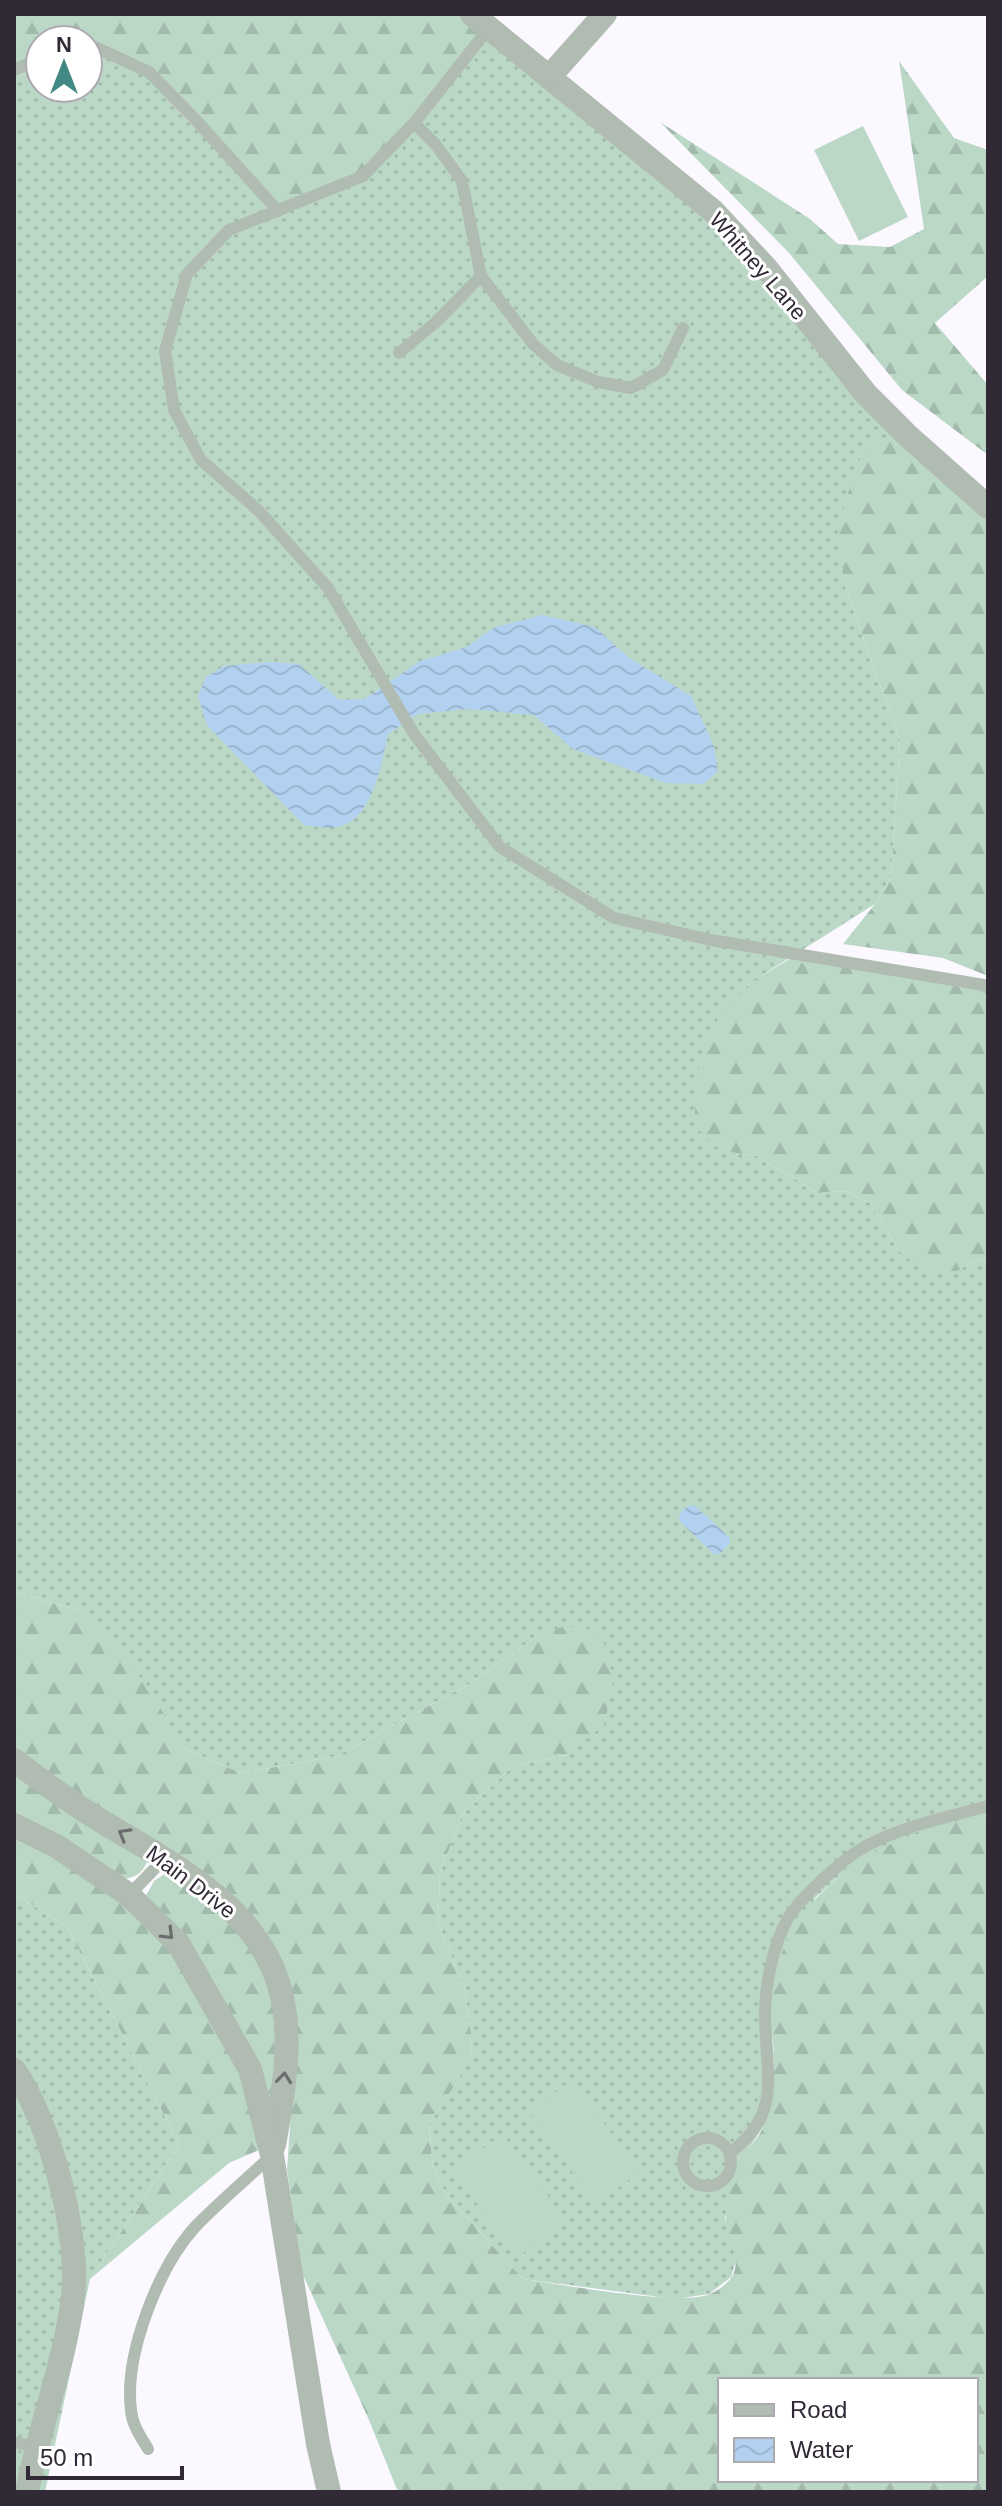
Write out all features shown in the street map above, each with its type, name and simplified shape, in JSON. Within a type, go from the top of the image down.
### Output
[{"type":"street","points":[[550,76],[605,14]]},
{"type":"street","name":"Whitney Lane","points":[[480,21],[713,211],[766,268],[866,394],[988,507]]},
{"type":"street","name":"Main Drive","points":[[14,1760],[69,1801],[165,1858],[222,1900],[256,1937],[280,1988],[286,2027],[286,2077],[272,2155]]},
{"type":"street","name":"Main Drive","points":[[14,1825],[58,1847],[129,1895],[178,1943],[250,2069],[272,2155],[318,2444],[329,2492]]},
{"type":"street","points":[[14,2070],[38,2115],[54,2156],[70,2231],[73,2295],[25,2444],[27,2492]]},
{"type":"lane","points":[[480,21],[414,123],[363,176],[229,230],[187,274],[165,351],[174,410],[201,460],[259,511],[328,588],[414,734],[500,847],[614,918],[711,940],[988,988]]},
{"type":"lane","points":[[104,51],[149,72],[278,211]]},
{"type":"lane","points":[[414,123],[436,145],[462,181],[481,276],[533,344],[557,365],[598,382],[631,388],[663,370],[683,328]]},
{"type":"lane","points":[[399,353],[436,322],[481,276]]},
{"type":"lane","points":[[730,2153],[756,2129],[765,2105],[768,2084],[767,1993],[771,1967],[787,1919],[827,1874],[867,1846],[923,1823],[988,1806]]},
{"type":"lane","points":[[129,1895],[165,1858]]},
{"type":"lane","points":[[713,2138],[726,2146],[730,2153],[730,2169],[720,2182],[713,2185],[696,2184],[685,2172],[683,2157],[690,2144],[697,2140],[713,2138]]},
{"type":"lane","points":[[148,2449],[135,2427],[130,2378],[138,2341],[159,2285],[194,2228],[272,2155]]},
{"type":"green space","points":[[14,14],[472,14],[489,28],[363,176],[278,211],[149,72],[104,55],[104,24],[24,24],[24,65],[14,70]]},
{"type":"green space","points":[[489,28],[713,211],[908,436],[845,586],[900,741],[891,877],[875,904],[761,976],[736,1153],[757,1156],[818,1193],[846,1191],[870,1203],[899,1251],[957,1271],[977,1260],[988,1261],[988,1815],[876,1852],[837,1878],[815,1898],[770,2014],[774,2057],[765,2124],[735,2170],[725,2219],[737,2257],[731,2277],[709,2294],[675,2299],[523,2279],[447,2196],[433,2168],[429,2124],[470,2061],[471,2033],[465,1990],[438,1922],[440,1873],[463,1813],[513,1766],[567,1755],[536,1637],[467,1685],[337,1756],[241,1773],[186,1749],[160,1711],[79,1611],[14,1591],[14,70],[24,65],[24,104],[104,104],[104,48]]},
{"type":"green space","points":[[899,61],[954,138],[988,150],[988,276],[935,323],[988,385],[988,455],[902,390],[789,253],[660,122],[810,219],[838,244],[890,247],[924,229]]},
{"type":"green space","points":[[863,126],[908,217],[859,241],[814,150]]},
{"type":"green space","points":[[908,436],[988,507],[988,976],[943,958],[843,944],[875,904],[891,877],[900,741],[845,586],[838,525],[858,462],[875,441]]},
{"type":"green space","points":[[793,957],[988,988],[988,1261],[977,1260],[957,1271],[922,1270],[899,1251],[870,1203],[846,1191],[818,1193],[757,1156],[711,1145],[695,1125],[695,1091],[704,1041],[725,1008],[761,976]]},
{"type":"green space","points":[[14,1591],[79,1611],[125,1653],[186,1749],[241,1773],[337,1756],[467,1685],[536,1637],[564,1626],[595,1630],[606,1647],[613,1683],[604,1725],[567,1755],[513,1766],[463,1813],[440,1873],[438,1922],[465,1990],[471,2033],[470,2062],[429,2124],[433,2168],[447,2196],[523,2279],[674,2298],[710,2294],[724,2285],[735,2267],[726,2226],[729,2191],[736,2168],[763,2128],[767,2115],[774,2063],[770,2014],[774,1980],[784,1949],[799,1921],[818,1896],[869,1856],[929,1828],[988,1815],[988,2492],[398,2492],[302,2273],[287,2170],[293,2082],[267,1936],[14,1749]]},
{"type":"green space","points":[[14,1772],[147,1862],[143,1870],[122,1879],[14,1818]]},
{"type":"green space","points":[[14,1833],[129,1903],[170,1945],[240,2065],[259,2150],[229,2163],[90,2279],[179,2144],[67,1927],[14,1893]]},
{"type":"green space","points":[[166,1873],[174,1873],[244,1931],[277,1988],[273,2129],[146,1896],[154,1881]]},
{"type":"green space","points":[[14,1893],[67,1927],[179,2144],[90,2279],[45,2492],[14,2492]]},
{"type":"green space","points":[[572,2080],[640,2172],[596,2204],[528,2112]]},
{"type":"green space","points":[[503,2134],[567,2222],[516,2258],[452,2170]]},
{"type":"water","points":[[542,615],[595,627],[628,657],[691,696],[713,744],[718,771],[703,784],[666,783],[573,749],[534,715],[468,709],[418,714],[388,734],[373,790],[358,815],[348,823],[324,828],[304,825],[207,725],[198,696],[206,677],[224,666],[270,662],[299,664],[339,700],[365,699],[420,661],[467,647],[493,628]]},
{"type":"water","points":[[694,1505],[729,1537],[730,1543],[720,1554],[714,1554],[679,1521],[683,1510]]}]
